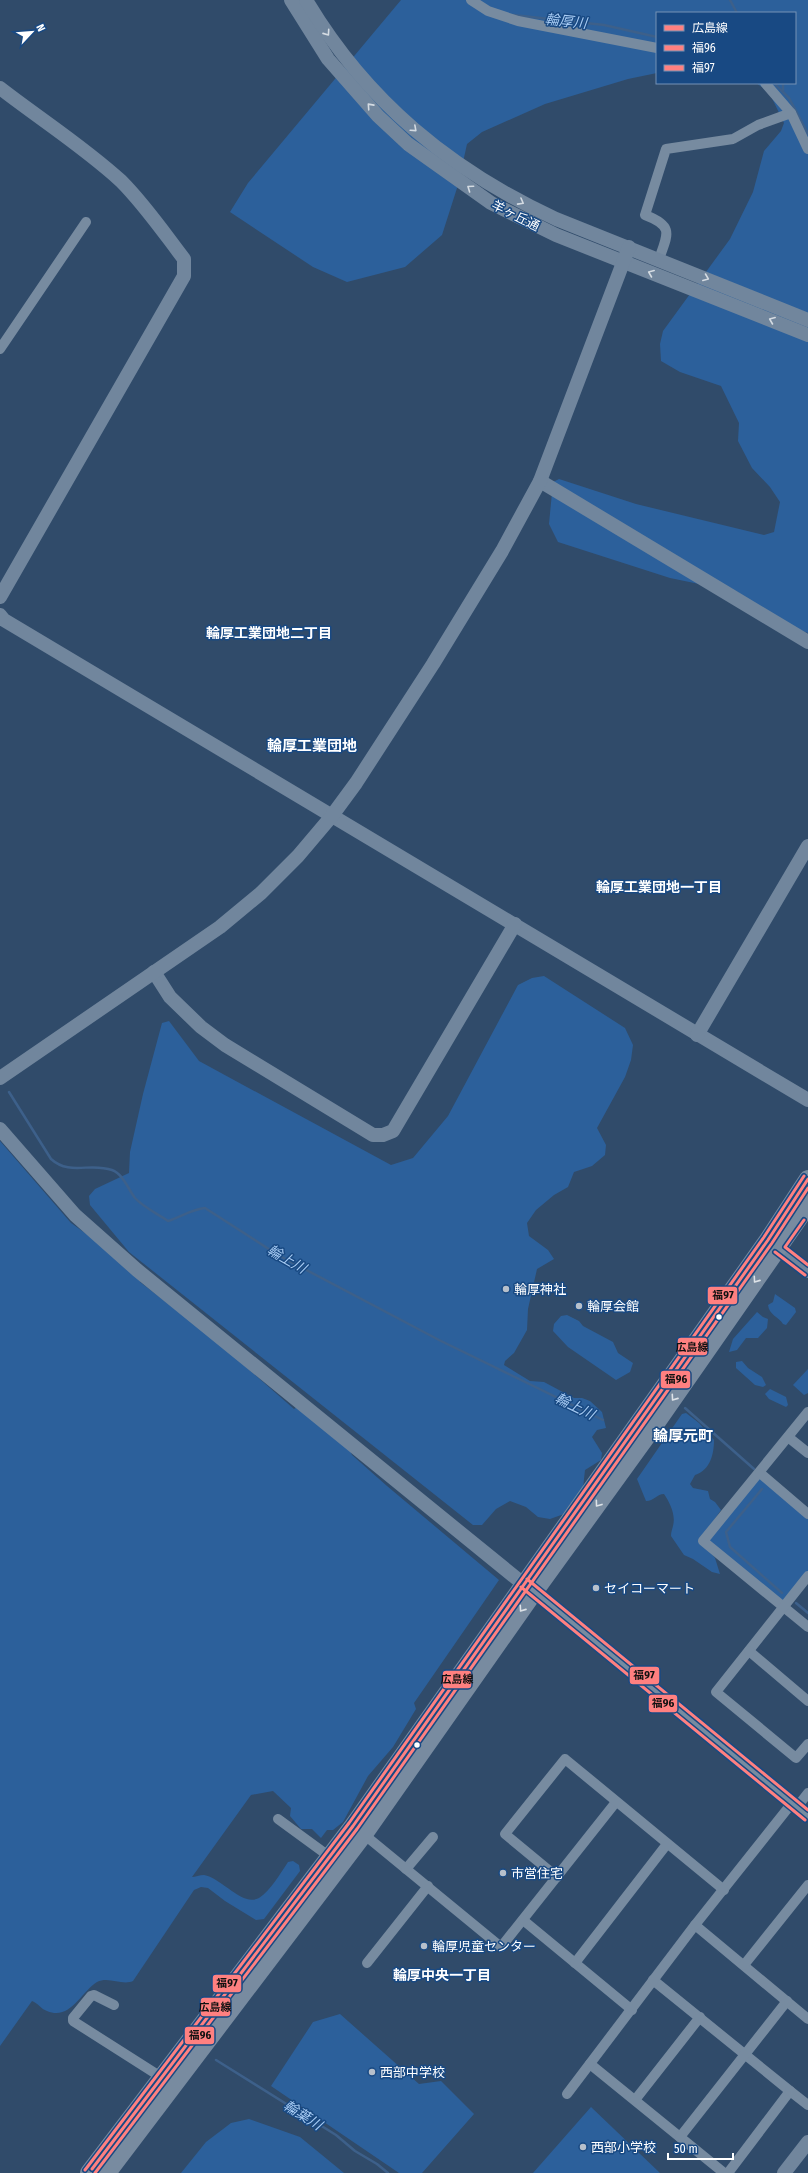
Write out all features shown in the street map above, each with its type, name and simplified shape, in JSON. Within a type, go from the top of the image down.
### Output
[{"type":"highway","points":[[97,2172],[359,1830],[529,1588],[652,1429],[773,1244],[808,1179]]},
{"type":"highway","points":[[773,1244],[808,1206]]},
{"type":"highway","points":[[97,2172],[161,2078],[330,1857],[359,1830]]},
{"type":"street","name":"羊ヶ丘通","points":[[291,0],[328,59],[374,111],[408,144],[491,202],[556,234],[808,335]]},
{"type":"street","name":"羊ヶ丘通","points":[[306,0],[336,46],[384,103],[431,145],[524,204],[556,219],[660,259],[808,320]]},
{"type":"street","points":[[471,0],[488,11],[518,21],[656,48]]},
{"type":"street","points":[[766,84],[791,113],[808,149]]},
{"type":"street","points":[[0,88],[103,166],[121,182],[154,219],[184,259],[186,266],[184,276],[0,596]]},
{"type":"street","points":[[660,259],[667,238],[666,231],[660,221],[645,216],[666,149],[733,139],[758,124],[791,113]]},
{"type":"street","points":[[0,349],[86,222]]},
{"type":"street","points":[[0,1078],[220,927],[261,893],[298,856],[331,817],[356,783],[462,617],[502,551],[540,481],[629,247]]},
{"type":"street","points":[[540,481],[808,642]]},
{"type":"street","points":[[0,615],[4,620],[331,817],[515,924],[697,1035],[808,1100]]},
{"type":"street","points":[[697,1035],[808,846]]},
{"type":"street","points":[[154,972],[170,997],[201,1027],[225,1046],[373,1135],[383,1135],[392,1131],[515,924]]},
{"type":"street","points":[[0,1129],[76,1215],[136,1270],[808,1816]]},
{"type":"street","points":[[773,1244],[808,1271]]},
{"type":"street","points":[[808,1412],[760,1473],[703,1541],[808,1627]]},
{"type":"street","points":[[788,1437],[808,1453]]},
{"type":"street","points":[[760,1473],[808,1514]]},
{"type":"street","points":[[808,1577],[716,1692],[796,1758],[808,1744]]},
{"type":"street","points":[[749,1651],[808,1700]]},
{"type":"street","points":[[557,1877],[505,1834],[565,1759],[724,1890]]},
{"type":"street","points":[[567,2094],[695,1925],[795,1805],[808,1793]]},
{"type":"street","points":[[359,1830],[502,1947],[616,1802]]},
{"type":"street","points":[[278,1820],[330,1857]]},
{"type":"street","points":[[406,1869],[433,1837]]},
{"type":"street","points":[[575,1963],[667,1844]]},
{"type":"street","points":[[367,1963],[428,1886]]},
{"type":"street","points":[[744,1965],[808,1886]]},
{"type":"street","points":[[523,1920],[632,2010]]},
{"type":"street","points":[[695,1925],[808,2019]]},
{"type":"street","points":[[653,1980],[790,2091],[807,2101]]},
{"type":"street","points":[[114,2005],[94,1995],[91,1996],[80,2008],[73,2021],[161,2078]]},
{"type":"street","points":[[680,2137],[787,2001]]},
{"type":"street","points":[[635,2100],[700,2017]]},
{"type":"street","points":[[590,2064],[724,2173]]},
{"type":"street","points":[[728,2173],[790,2091]]},
{"type":"street","points":[[784,2173],[808,2142]]},
{"type":"shaded area","points":[[401,0],[808,0],[808,633],[767,619],[738,592],[670,578],[558,542],[549,524],[553,482],[559,479],[636,504],[764,535],[774,532],[780,502],[770,487],[752,468],[738,441],[739,423],[721,386],[680,372],[661,361],[660,344],[663,331],[730,239],[753,192],[764,151],[781,131],[784,123],[769,92],[757,84],[796,84],[796,12],[656,12],[656,73],[628,79],[545,104],[482,132],[467,144],[458,185],[442,235],[405,267],[347,282],[313,267],[230,212],[248,183]]},
{"type":"shaded area","points":[[544,976],[625,1028],[633,1045],[631,1060],[625,1077],[597,1128],[606,1145],[605,1155],[592,1166],[574,1172],[568,1187],[554,1195],[536,1210],[527,1223],[529,1236],[548,1250],[554,1259],[537,1269],[528,1309],[527,1330],[514,1353],[505,1361],[504,1365],[530,1381],[544,1382],[574,1398],[582,1398],[590,1401],[602,1412],[606,1428],[597,1430],[592,1437],[602,1453],[601,1460],[585,1470],[583,1488],[564,1514],[550,1519],[538,1517],[526,1507],[510,1501],[496,1509],[482,1525],[473,1525],[129,1252],[90,1205],[89,1196],[95,1189],[129,1173],[130,1152],[143,1094],[162,1023],[169,1021],[199,1061],[391,1165],[413,1158],[448,1116],[518,985],[532,978]]},
{"type":"shaded area","points":[[0,1141],[71,1223],[116,1255],[141,1278],[140,1282],[215,1340],[294,1409],[297,1407],[349,1448],[352,1455],[387,1486],[499,1580],[414,1703],[416,1709],[393,1747],[368,1776],[343,1822],[333,1830],[327,1830],[321,1838],[312,1829],[301,1829],[290,1816],[291,1808],[273,1791],[251,1795],[192,1877],[204,1875],[211,1877],[246,1899],[252,1900],[263,1895],[275,1882],[288,1862],[293,1861],[299,1865],[300,1871],[264,1919],[256,1920],[225,1901],[208,1888],[201,1887],[194,1890],[133,1981],[124,1982],[102,1980],[97,1982],[75,2004],[62,2012],[55,2013],[47,2011],[32,2001],[0,2046]]},
{"type":"shaded area","points":[[775,1294],[795,1308],[796,1312],[786,1325],[783,1324],[770,1311],[768,1305],[773,1302]]},
{"type":"shaded area","points":[[757,1312],[768,1319],[767,1328],[758,1338],[746,1338],[737,1350],[729,1352],[733,1339]]},
{"type":"shaded area","points":[[567,1315],[579,1321],[583,1326],[613,1342],[618,1353],[633,1363],[630,1372],[616,1380],[568,1347],[553,1331],[554,1324],[561,1316]]},
{"type":"shaded area","points":[[742,1361],[748,1368],[762,1377],[766,1385],[763,1387],[755,1385],[736,1368],[736,1362]]},
{"type":"shaded area","points":[[808,1369],[808,1393],[804,1395],[793,1385]]},
{"type":"shaded area","points":[[770,1389],[786,1397],[788,1405],[786,1407],[769,1399],[765,1394]]},
{"type":"shaded area","points":[[686,1413],[699,1423],[714,1440],[712,1456],[708,1466],[700,1473],[695,1475],[690,1484],[693,1488],[708,1491],[710,1499],[715,1502],[721,1510],[712,1523],[707,1548],[715,1558],[720,1574],[712,1572],[693,1559],[684,1555],[671,1536],[674,1518],[672,1509],[664,1494],[646,1501],[637,1479],[682,1414]]},
{"type":"shaded area","points":[[760,1473],[808,1514],[808,1578],[784,1608],[703,1541]]},
{"type":"shaded area","points":[[340,2014],[419,2084],[441,2081],[474,2114],[422,2173],[399,2173],[271,2086],[313,2022]]},
{"type":"shaded area","points":[[591,2107],[660,2173],[533,2173]]},
{"type":"shaded area","points":[[249,2119],[300,2137],[344,2173],[181,2173],[206,2142],[231,2123]]},
{"type":"waterway","points":[[730,0],[736,12]]},
{"type":"waterway","name":"輪厚川","points":[[513,15],[604,25],[656,37]]},
{"type":"waterway","name":"輪厚川","points":[[775,84],[789,98],[808,134]]},
{"type":"waterway","name":"輪厚川","points":[[783,84],[783,90]]},
{"type":"waterway","name":"輪上川","points":[[9,1092],[51,1159],[58,1164],[73,1168],[104,1168],[116,1172],[138,1201],[168,1221],[191,1211],[205,1208],[278,1255],[439,1340],[603,1420]]},
{"type":"waterway","name":"輪上川","points":[[685,1408],[754,1469]]},
{"type":"waterway","name":"輪上川","points":[[762,1489],[726,1532],[730,1547],[782,1593]]},
{"type":"waterway","name":"輪上川","points":[[796,1603],[808,1613]]},
{"type":"waterway","name":"輪葉川","points":[[216,2060],[336,2135],[355,2151],[377,2164],[388,2173]]},
{"type":"transit line","name":"福97","points":[[85,2170],[349,1823],[764,1237],[804,1176]]},
{"type":"transit line","name":"広島線","points":[[92,2169],[353,1826],[768,1240],[808,1179]]},
{"type":"transit line","name":"福96","points":[[95,2173],[357,1829],[772,1243],[808,1188]]},
{"type":"transit line","name":"福97","points":[[804,1220],[785,1247],[808,1265]]},
{"type":"transit line","name":"福96","points":[[775,1252],[805,1275]]},
{"type":"transit line","name":"福97","points":[[527,1579],[808,1810]]},
{"type":"transit line","name":"福96","points":[[521,1587],[805,1820]]},
{"type":"place","name":"輪厚神社","points":[[506,1289]]},
{"type":"place","name":"輪厚会館","points":[[579,1306]]},
{"type":"place","name":"セイコーマート","points":[[596,1588]]},
{"type":"place","name":"市営住宅","points":[[503,1873]]},
{"type":"place","name":"輪厚児童センター","points":[[424,1946]]},
{"type":"place","name":"西部中学校","points":[[372,2072]]},
{"type":"place","name":"西部小学校","points":[[583,2147]]},
{"type":"district","name":"輪厚工業団地二丁目","points":[[269,633]]},
{"type":"district","name":"輪厚工業団地","points":[[312,746]]},
{"type":"district","name":"輪厚工業団地一丁目","points":[[659,887]]},
{"type":"district","name":"輪厚元町","points":[[683,1436]]},
{"type":"district","name":"輪厚中央一丁目","points":[[442,1975]]}]
